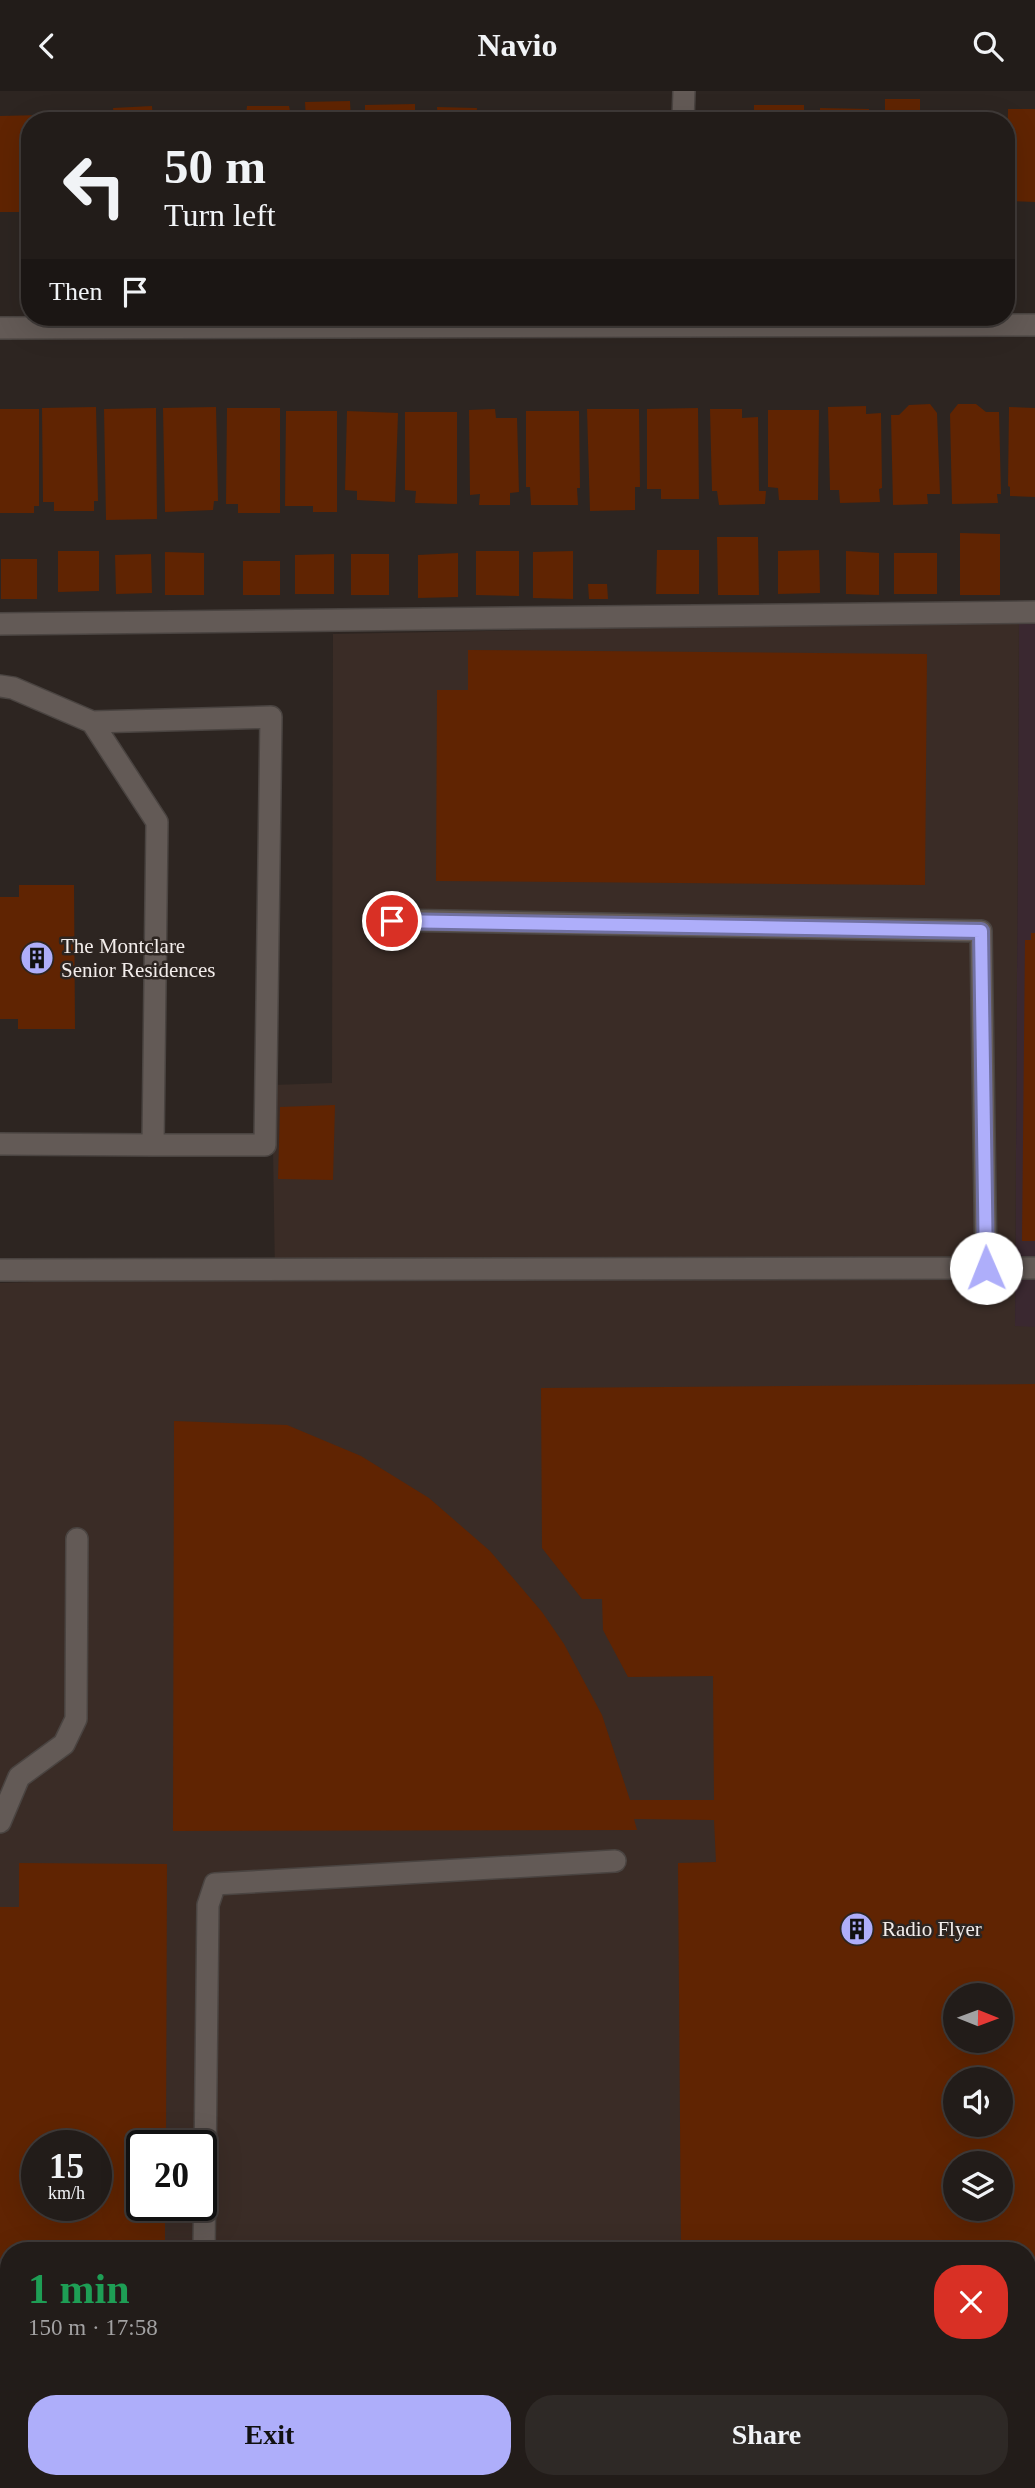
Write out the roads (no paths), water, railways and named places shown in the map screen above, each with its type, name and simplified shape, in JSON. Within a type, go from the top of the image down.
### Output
[{"type":"street","points":[[683,112],[684,91]]},
{"type":"street","points":[[1015,325],[1035,325]]},
{"type":"street","points":[[0,328],[195,326]]},
{"type":"street","points":[[0,624],[1035,612]]},
{"type":"street","points":[[0,687],[13,688],[92,722],[271,717],[265,1145],[0,1144]]},
{"type":"street","points":[[92,722],[157,822],[153,1145]]},
{"type":"street","points":[[392,921],[981,931],[986,1268]]},
{"type":"street","points":[[0,1271],[1035,1268]]},
{"type":"street","points":[[0,1822],[19,1777],[64,1744],[76,1719],[78,1539]]},
{"type":"street","points":[[204,2242],[208,1905],[215,1884],[615,1861]]},
{"type":"place","name":"The Montclare Senior Residences","points":[[37,958]]},
{"type":"place","name":"Radio Flyer","points":[[857,1929]]}]
